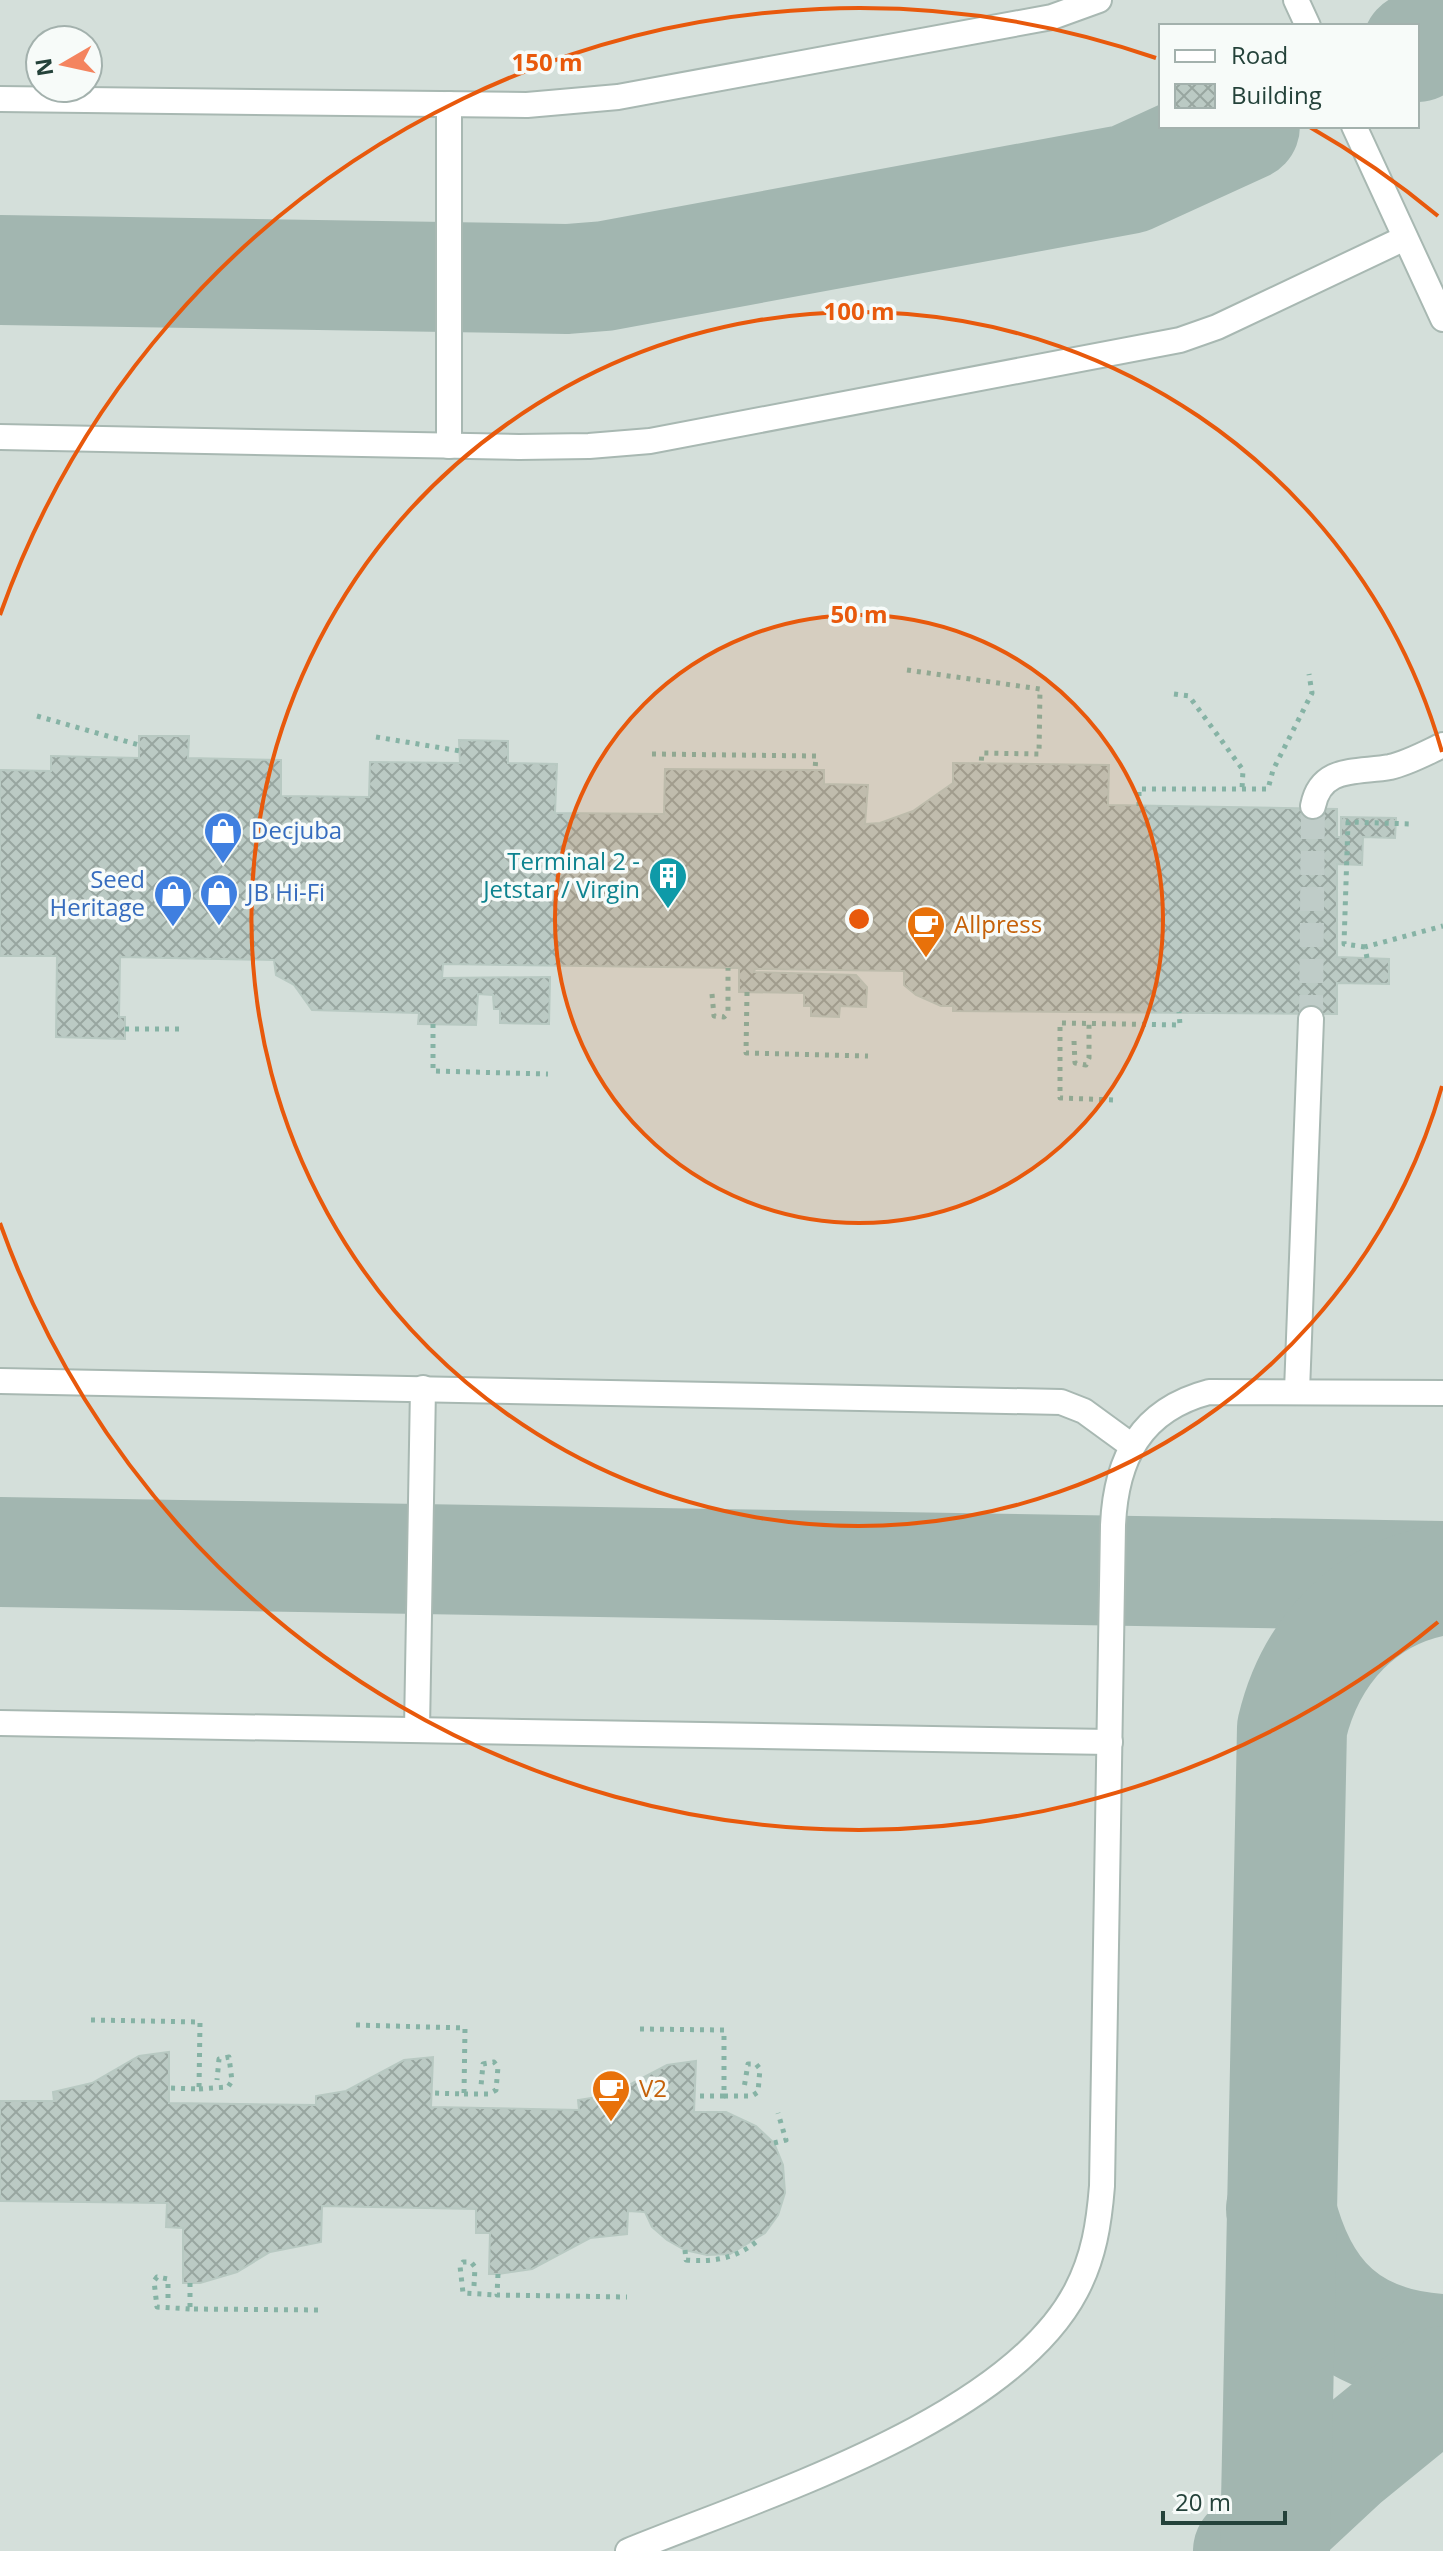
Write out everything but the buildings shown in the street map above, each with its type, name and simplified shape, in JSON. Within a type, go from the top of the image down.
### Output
[{"type":"lane","points":[[0,99],[527,105],[618,97],[1052,17],[1099,0]]},
{"type":"lane","points":[[1296,0],[1307,24]]},
{"type":"lane","points":[[449,104],[449,446]]},
{"type":"lane","points":[[1355,128],[1443,319]]},
{"type":"lane","points":[[0,437],[449,446],[589,446],[650,441],[1138,351],[1217,327],[1405,238]]},
{"type":"lane","points":[[1313,806],[1321,785],[1332,777],[1356,768],[1401,763],[1443,745]]},
{"type":"lane","points":[[1297,1391],[1311,1019]]},
{"type":"lane","points":[[0,1381],[1061,1402],[1084,1411],[1132,1446]]},
{"type":"lane","points":[[417,1729],[423,1388]]},
{"type":"lane","points":[[628,2551],[829,2469],[951,2410],[989,2386],[1021,2358],[1056,2322],[1076,2292],[1091,2256],[1102,2186],[1115,1498],[1120,1471],[1132,1446],[1149,1424],[1188,1397],[1238,1390],[1443,1393]]},
{"type":"lane","points":[[0,1723],[1110,1742]]},
{"type":"path","points":[[907,670],[1040,689],[1039,754],[982,753],[981,764]]},
{"type":"path","points":[[1139,806],[1139,789],[1268,789],[1273,770],[1312,693],[1309,674]]},
{"type":"path","points":[[1174,694],[1189,696],[1243,770],[1242,789]]},
{"type":"path","points":[[37,716],[139,745]]},
{"type":"path","points":[[376,737],[460,751]]},
{"type":"path","points":[[652,754],[816,756],[815,770]]},
{"type":"path","points":[[1412,824],[1348,822],[1344,944],[1365,947],[1443,926]]},
{"type":"path","points":[[1365,947],[1367,958]]},
{"type":"path","points":[[712,994],[714,1016],[724,1017],[728,1013],[728,968]]},
{"type":"path","points":[[747,992],[746,1053],[868,1056]]},
{"type":"path","points":[[1113,1100],[1060,1098],[1060,1023],[1180,1025],[1179,1012]]},
{"type":"path","points":[[1074,1041],[1075,1063],[1086,1065],[1089,1058],[1089,1023]]},
{"type":"path","points":[[433,1024],[433,1071],[548,1074]]},
{"type":"path","points":[[125,1029],[181,1029]]},
{"type":"path","points":[[91,2020],[200,2022],[199,2089]]},
{"type":"path","points":[[356,2025],[465,2028],[464,2094]]},
{"type":"path","points":[[640,2029],[724,2030],[724,2096]]},
{"type":"path","points":[[169,2088],[228,2087],[232,2081],[229,2057],[219,2059],[217,2080]]},
{"type":"path","points":[[431,2093],[489,2094],[496,2090],[498,2067],[494,2062],[483,2064],[481,2086]]},
{"type":"path","points":[[695,2096],[752,2096],[758,2092],[760,2069],[756,2064],[748,2064],[745,2069],[744,2088]]},
{"type":"path","points":[[774,2143],[786,2140],[778,2113]]},
{"type":"path","points":[[685,2250],[686,2260],[708,2261],[731,2257],[756,2242]]},
{"type":"path","points":[[474,2286],[475,2267],[471,2262],[463,2262],[460,2266],[463,2293],[627,2297]]},
{"type":"path","points":[[497,2295],[498,2274]]},
{"type":"path","points":[[168,2298],[168,2279],[157,2277],[154,2281],[157,2307],[323,2310]]},
{"type":"path","points":[[190,2283],[190,2309]]},
{"type":"shaded area","points":[[0,0],[1443,0],[1443,2551],[0,2551]]},
{"type":"taxiway","points":[[1419,46],[1443,35]]},
{"type":"taxiway","points":[[0,270],[567,279],[605,276],[1129,179],[1241,128]]},
{"type":"taxiway","points":[[0,1552],[1443,1576]]},
{"type":"taxiway","points":[[1275,2551],[1292,1728],[1312,1674],[1345,1630],[1365,1612],[1389,1598],[1443,1580]]},
{"type":"taxiway","points":[[1281,2209],[1303,2267],[1318,2291],[1336,2310],[1357,2326],[1382,2337],[1443,2349]]},
{"type":"taxiway","points":[[1248,2551],[1346,2460],[1443,2381]]},
{"type":"tunnel","points":[[1311,1019],[1313,806]]},
{"type":"place","name":"Decjuba","points":[[223,865]]},
{"type":"place","name":"Terminal 2 - Jetstar / Virgin","points":[[668,910]]},
{"type":"place","name":"JB Hi-Fi","points":[[219,927]]},
{"type":"place","name":"Seed Heritage","points":[[173,928]]},
{"type":"place","name":"Allpress","points":[[926,959]]},
{"type":"place","name":"V2","points":[[611,2123]]}]
